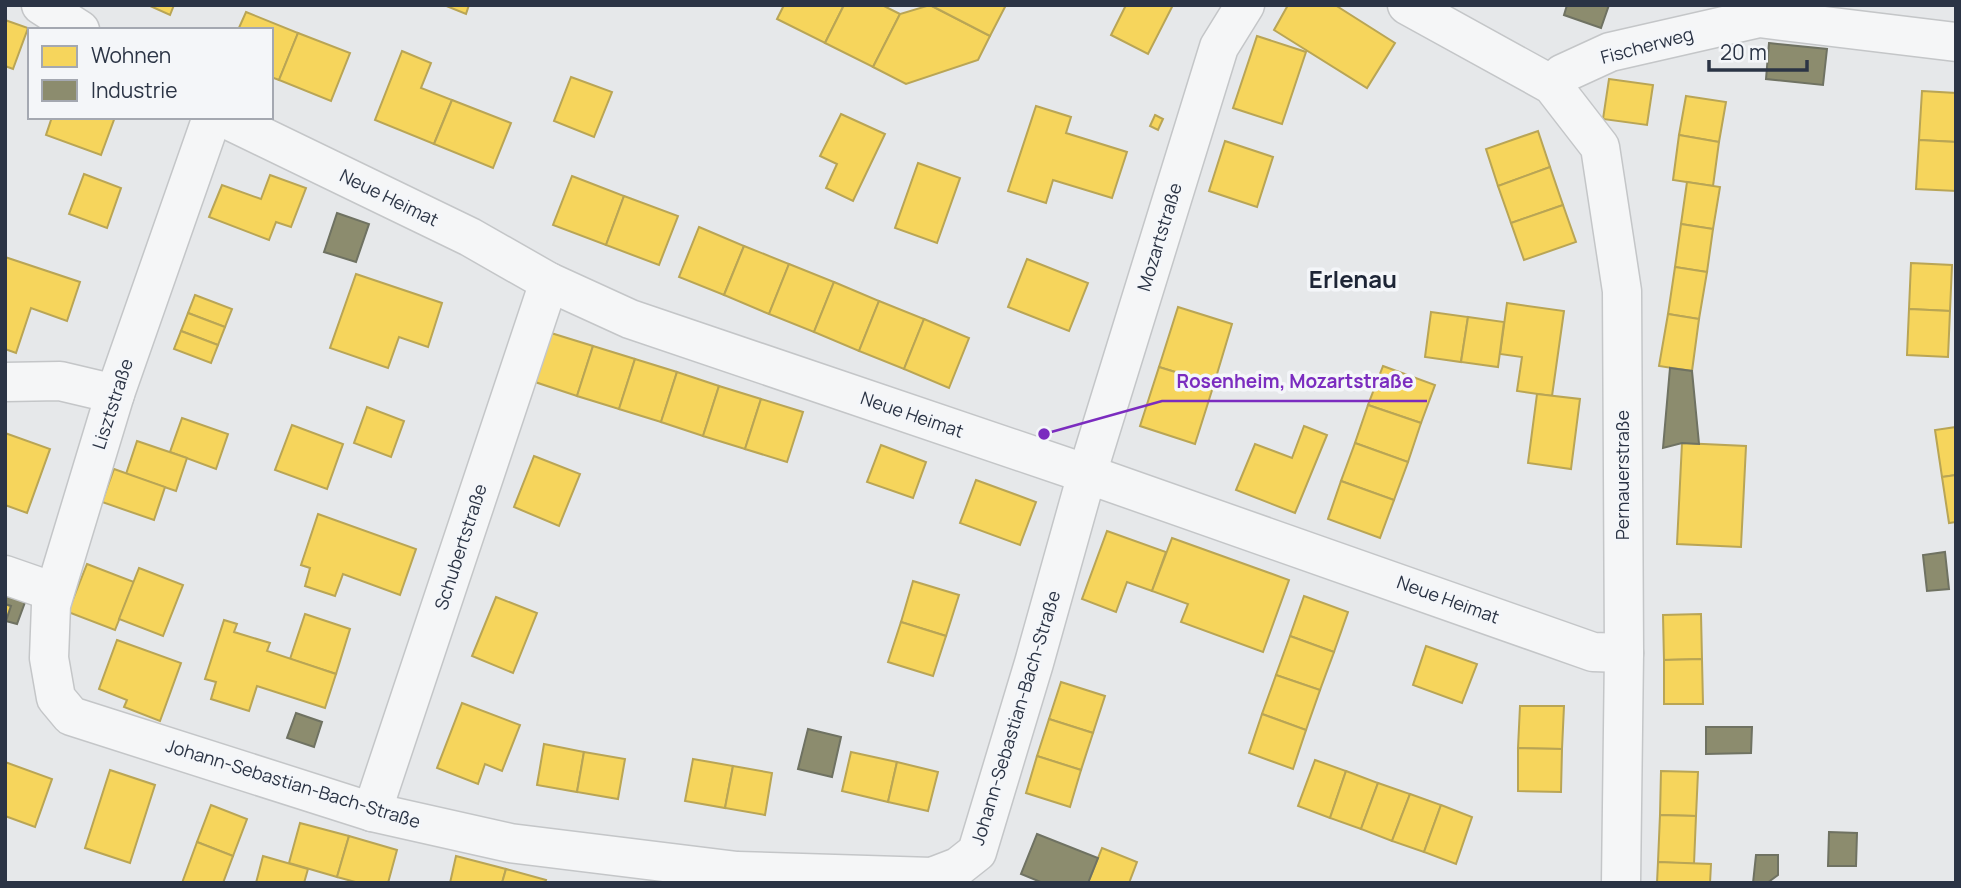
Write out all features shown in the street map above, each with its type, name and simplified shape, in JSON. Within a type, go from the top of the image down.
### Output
[{"type":"street","points":[[41,5],[77,28]]},
{"type":"street","name":"Mozartstraße","points":[[1087,474],[1219,47],[1245,5]]},
{"type":"street","points":[[1407,5],[1552,85]]},
{"type":"street","name":"Fischerweg","points":[[1552,85],[1562,74],[1610,52],[1759,18],[1956,42]]},
{"type":"street","name":"Pernauerstraße","points":[[1552,85],[1600,147],[1622,291],[1624,653],[1621,883]]},
{"type":"street","name":"Lisztstraße","points":[[56,698],[49,658],[54,592],[115,394],[211,119]]},
{"type":"street","name":"Neue Heimat","points":[[226,119],[470,237],[549,282],[630,319],[1087,474],[1593,652],[1624,653]]},
{"type":"street","name":"Schubertstraße","points":[[372,811],[549,282]]},
{"type":"street","points":[[5,382],[60,381],[115,394]]},
{"type":"street","name":"Johann-Sebastian-Bach-Straße","points":[[56,698],[71,716],[372,811],[510,844],[736,877],[932,877],[958,867],[977,852],[1087,474]]},
{"type":"street","points":[[5,575],[54,592]]},
{"type":"building: Wohnen","points":[[148,5],[174,5],[170,15]]},
{"type":"building: Wohnen","points":[[444,5],[469,5],[466,14]]},
{"type":"building: Wohnen","points":[[784,5],[844,5],[825,43],[777,19]]},
{"type":"building: Wohnen","points":[[844,5],[882,5],[900,14],[873,67],[825,43]]},
{"type":"building: Wohnen","points":[[930,5],[990,36],[978,60],[906,84],[873,67],[900,14]]},
{"type":"building: Wohnen","points":[[930,5],[1006,5],[990,36]]},
{"type":"building: Wohnen","points":[[1126,5],[1173,5],[1148,54],[1111,35]]},
{"type":"building: Wohnen","points":[[1288,5],[1335,5],[1395,43],[1367,88],[1274,30]]},
{"type":"building: Wohnen","points":[[246,12],[298,33],[279,80],[273,78],[273,28],[239,28]]},
{"type":"building: Wohnen","points":[[5,20],[28,28],[13,69],[5,66]]},
{"type":"building: Wohnen","points":[[298,33],[350,53],[331,101],[279,80]]},
{"type":"building: Wohnen","points":[[1257,36],[1306,52],[1282,124],[1233,108]]},
{"type":"building: Wohnen","points":[[402,51],[431,63],[421,88],[452,100],[434,144],[375,120]]},
{"type":"building: Wohnen","points":[[571,77],[612,92],[594,137],[554,121]]},
{"type":"building: Wohnen","points":[[1609,79],[1653,85],[1647,125],[1603,119]]},
{"type":"building: Wohnen","points":[[1922,91],[1956,93],[1956,142],[1919,140]]},
{"type":"building: Wohnen","points":[[1686,96],[1726,102],[1719,142],[1679,135]]},
{"type":"building: Wohnen","points":[[452,100],[511,123],[493,168],[434,144]]},
{"type":"building: Wohnen","points":[[1036,106],[1071,117],[1066,133],[1127,152],[1112,198],[1053,180],[1046,203],[1008,191]]},
{"type":"building: Wohnen","points":[[841,114],[885,134],[853,201],[826,188],[837,164],[820,156]]},
{"type":"building: Wohnen","points":[[1155,115],[1163,119],[1158,130],[1150,126]]},
{"type":"building: Wohnen","points":[[51,119],[114,119],[101,155],[46,135]]},
{"type":"building: Wohnen","points":[[1538,131],[1550,167],[1498,186],[1486,149]]},
{"type":"building: Wohnen","points":[[1679,135],[1719,142],[1713,186],[1673,180]]},
{"type":"building: Wohnen","points":[[1919,140],[1956,142],[1956,191],[1916,189]]},
{"type":"building: Wohnen","points":[[1225,141],[1273,157],[1257,207],[1209,191]]},
{"type":"building: Wohnen","points":[[918,163],[960,178],[937,243],[895,228]]},
{"type":"building: Wohnen","points":[[1550,167],[1563,205],[1511,223],[1498,186]]},
{"type":"building: Wohnen","points":[[84,174],[121,188],[107,228],[69,214]]},
{"type":"building: Wohnen","points":[[270,175],[306,188],[291,227],[276,222],[269,240],[209,217],[222,185],[261,199]]},
{"type":"building: Wohnen","points":[[572,176],[624,196],[606,245],[553,225]]},
{"type":"building: Wohnen","points":[[1687,182],[1720,187],[1713,229],[1681,224]]},
{"type":"building: Wohnen","points":[[624,196],[678,216],[659,265],[606,245]]},
{"type":"building: Wohnen","points":[[1563,205],[1576,242],[1524,260],[1511,223]]},
{"type":"building: Wohnen","points":[[1681,224],[1713,229],[1707,272],[1675,267]]},
{"type":"building: Wohnen","points":[[699,227],[744,246],[724,295],[679,277]]},
{"type":"building: Wohnen","points":[[744,246],[789,264],[769,314],[724,295]]},
{"type":"building: Wohnen","points":[[5,257],[80,282],[67,321],[31,308],[16,353],[5,349]]},
{"type":"building: Wohnen","points":[[1027,259],[1088,283],[1069,331],[1008,307]]},
{"type":"building: Wohnen","points":[[1911,263],[1952,265],[1950,311],[1909,309]]},
{"type":"building: Wohnen","points":[[789,264],[834,282],[814,332],[769,314]]},
{"type":"building: Wohnen","points":[[1675,267],[1707,272],[1699,319],[1668,314]]},
{"type":"building: Wohnen","points":[[356,274],[442,303],[428,347],[399,337],[388,368],[330,348]]},
{"type":"building: Wohnen","points":[[834,282],[879,301],[859,351],[814,332]]},
{"type":"building: Wohnen","points":[[195,295],[232,309],[225,327],[188,313]]},
{"type":"building: Wohnen","points":[[879,301],[924,319],[904,369],[859,351]]},
{"type":"building: Wohnen","points":[[1507,303],[1564,311],[1552,396],[1517,391],[1522,357],[1500,354]]},
{"type":"building: Wohnen","points":[[1178,307],[1232,324],[1214,384],[1159,367]]},
{"type":"building: Wohnen","points":[[1909,309],[1950,311],[1948,357],[1907,355]]},
{"type":"building: Wohnen","points":[[1431,312],[1468,317],[1461,362],[1425,357]]},
{"type":"building: Wohnen","points":[[188,313],[225,327],[218,345],[181,331]]},
{"type":"building: Wohnen","points":[[1668,314],[1699,319],[1692,371],[1659,366]]},
{"type":"building: Wohnen","points":[[1468,317],[1504,322],[1498,367],[1461,362]]},
{"type":"building: Wohnen","points":[[924,319],[969,338],[949,388],[904,369]]},
{"type":"building: Wohnen","points":[[181,331],[218,345],[211,363],[174,349]]},
{"type":"building: Wohnen","points":[[551,333],[593,346],[577,396],[535,382]]},
{"type":"building: Wohnen","points":[[593,346],[635,359],[619,409],[577,396]]},
{"type":"building: Wohnen","points":[[635,359],[677,372],[661,422],[619,409]]},
{"type":"building: Wohnen","points":[[1383,366],[1435,385],[1421,423],[1368,405]]},
{"type":"building: Wohnen","points":[[1159,367],[1214,384],[1195,444],[1140,426]]},
{"type":"building: Wohnen","points":[[677,372],[719,386],[703,436],[661,422]]},
{"type":"building: Wohnen","points":[[719,386],[761,399],[745,449],[703,436]]},
{"type":"building: Wohnen","points":[[1537,394],[1580,399],[1571,469],[1528,463]]},
{"type":"building: Wohnen","points":[[761,399],[803,412],[787,462],[745,449]]},
{"type":"building: Wohnen","points":[[1368,405],[1421,423],[1408,462],[1355,443]]},
{"type":"building: Wohnen","points":[[367,407],[404,421],[391,457],[354,443]]},
{"type":"building: Wohnen","points":[[182,418],[228,434],[216,469],[170,452]]},
{"type":"building: Wohnen","points":[[292,425],[343,444],[327,489],[275,470]]},
{"type":"building: Wohnen","points":[[1304,426],[1327,435],[1295,513],[1236,490],[1255,444],[1292,458]]},
{"type":"building: Wohnen","points":[[1956,427],[1956,475],[1942,477],[1935,430]]},
{"type":"building: Wohnen","points":[[5,433],[50,449],[27,513],[5,505]]},
{"type":"building: Wohnen","points":[[137,441],[187,458],[176,491],[126,474]]},
{"type":"building: Wohnen","points":[[1355,443],[1408,462],[1394,500],[1341,481]]},
{"type":"building: Wohnen","points":[[1682,443],[1746,446],[1741,547],[1677,544]]},
{"type":"building: Wohnen","points":[[881,445],[926,462],[913,498],[867,482]]},
{"type":"building: Wohnen","points":[[534,456],[580,474],[559,526],[514,507]]},
{"type":"building: Wohnen","points":[[114,469],[165,487],[154,520],[102,502]]},
{"type":"building: Wohnen","points":[[1956,475],[1956,522],[1949,523],[1942,477]]},
{"type":"building: Wohnen","points":[[976,480],[1036,502],[1020,545],[960,523]]},
{"type":"building: Wohnen","points":[[1341,481],[1394,500],[1380,538],[1328,519]]},
{"type":"building: Wohnen","points":[[318,514],[416,549],[400,595],[343,574],[335,596],[305,586],[310,568],[301,565]]},
{"type":"building: Wohnen","points":[[1107,531],[1166,552],[1152,591],[1127,582],[1116,612],[1082,599]]},
{"type":"building: Wohnen","points":[[1172,538],[1289,580],[1263,652],[1181,622],[1188,604],[1152,591]]},
{"type":"building: Wohnen","points":[[87,564],[134,582],[115,630],[68,612]]},
{"type":"building: Wohnen","points":[[139,568],[183,585],[163,636],[119,619]]},
{"type":"building: Wohnen","points":[[913,581],[959,595],[946,636],[901,622]]},
{"type":"building: Wohnen","points":[[1304,596],[1348,612],[1334,652],[1290,636]]},
{"type":"building: Wohnen","points":[[496,597],[537,613],[513,673],[472,656]]},
{"type":"building: Wohnen","points":[[5,604],[11,606],[5,624]]},
{"type":"building: Wohnen","points":[[305,614],[350,629],[336,674],[290,659]]},
{"type":"building: Wohnen","points":[[1701,614],[1702,659],[1664,660],[1663,615]]},
{"type":"building: Wohnen","points":[[224,620],[237,624],[234,632],[270,643],[267,651],[336,674],[325,708],[257,686],[249,711],[211,699],[216,682],[205,679]]},
{"type":"building: Wohnen","points":[[901,622],[946,636],[933,676],[888,662]]},
{"type":"building: Wohnen","points":[[1290,636],[1334,652],[1320,690],[1276,675]]},
{"type":"building: Wohnen","points":[[117,640],[181,663],[160,721],[124,707],[127,700],[99,689]]},
{"type":"building: Wohnen","points":[[1426,646],[1477,664],[1462,703],[1413,685]]},
{"type":"building: Wohnen","points":[[1702,659],[1703,704],[1664,704],[1664,660]]},
{"type":"building: Wohnen","points":[[1276,675],[1320,690],[1306,730],[1262,714]]},
{"type":"building: Wohnen","points":[[1061,682],[1105,696],[1093,733],[1049,719]]},
{"type":"building: Wohnen","points":[[462,703],[520,725],[502,771],[485,764],[478,784],[437,768]]},
{"type":"building: Wohnen","points":[[1520,706],[1564,706],[1562,749],[1518,748]]},
{"type":"building: Wohnen","points":[[1262,714],[1306,730],[1293,769],[1249,753]]},
{"type":"building: Wohnen","points":[[1049,719],[1093,733],[1081,770],[1037,756]]},
{"type":"building: Wohnen","points":[[544,744],[584,752],[577,792],[537,785]]},
{"type":"building: Wohnen","points":[[1518,748],[1562,749],[1561,792],[1518,791]]},
{"type":"building: Wohnen","points":[[584,752],[625,759],[618,799],[577,792]]},
{"type":"building: Wohnen","points":[[851,752],[897,762],[888,802],[842,791]]},
{"type":"building: Wohnen","points":[[1037,756],[1081,770],[1070,807],[1026,793]]},
{"type":"building: Wohnen","points":[[693,759],[733,766],[725,808],[685,801]]},
{"type":"building: Wohnen","points":[[1315,760],[1346,771],[1330,818],[1298,806]]},
{"type":"building: Wohnen","points":[[5,762],[52,779],[35,827],[5,816]]},
{"type":"building: Wohnen","points":[[897,762],[938,772],[928,811],[888,802]]},
{"type":"building: Wohnen","points":[[733,766],[772,773],[765,815],[725,808]]},
{"type":"building: Wohnen","points":[[110,770],[155,785],[130,863],[85,848]]},
{"type":"building: Wohnen","points":[[1346,771],[1378,783],[1361,829],[1330,818]]},
{"type":"building: Wohnen","points":[[1661,771],[1698,772],[1696,816],[1660,815]]},
{"type":"building: Wohnen","points":[[1378,783],[1410,794],[1392,841],[1361,829]]},
{"type":"building: Wohnen","points":[[1410,794],[1441,805],[1424,852],[1392,841]]},
{"type":"building: Wohnen","points":[[211,805],[247,819],[233,856],[197,842]]},
{"type":"building: Wohnen","points":[[1441,805],[1472,817],[1456,864],[1424,852]]},
{"type":"building: Wohnen","points":[[1660,815],[1696,816],[1694,864],[1658,862]]},
{"type":"building: Wohnen","points":[[300,823],[349,836],[337,877],[289,863]]},
{"type":"building: Wohnen","points":[[349,836],[397,850],[388,883],[359,883],[337,877]]},
{"type":"building: Wohnen","points":[[197,842],[233,856],[223,883],[182,883]]},
{"type":"building: Wohnen","points":[[1102,848],[1137,862],[1129,883],[1088,883]]},
{"type":"building: Wohnen","points":[[263,856],[308,869],[304,883],[256,883]]},
{"type":"building: Wohnen","points":[[456,856],[506,869],[502,883],[450,883]]},
{"type":"building: Wohnen","points":[[1658,862],[1711,864],[1710,883],[1657,883]]},
{"type":"building: Wohnen","points":[[506,869],[546,880],[545,883],[502,883]]},
{"type":"building: Industrie","points":[[1567,5],[1609,5],[1601,28],[1564,15]]},
{"type":"building: Industrie","points":[[1769,43],[1827,49],[1823,85],[1766,79]]},
{"type":"building: Industrie","points":[[337,213],[369,224],[356,262],[324,252]]},
{"type":"building: Industrie","points":[[1670,368],[1692,371],[1699,444],[1682,443],[1663,448]]},
{"type":"building: Industrie","points":[[1945,552],[1949,589],[1927,591],[1923,555]]},
{"type":"building: Industrie","points":[[5,586],[28,594],[17,624],[6,621],[11,606],[5,604]]},
{"type":"building: Industrie","points":[[296,713],[322,722],[314,747],[287,738]]},
{"type":"building: Industrie","points":[[1706,727],[1752,727],[1751,753],[1706,754]]},
{"type":"building: Industrie","points":[[808,729],[841,737],[832,777],[798,769]]},
{"type":"building: Industrie","points":[[1829,832],[1857,833],[1856,866],[1828,866]]},
{"type":"building: Industrie","points":[[1037,834],[1098,858],[1088,883],[1043,883],[1021,874]]},
{"type":"building: Industrie","points":[[1756,855],[1778,855],[1778,875],[1767,883],[1753,883]]},
{"type":"place","name":"Rosenheim, Mozartstraße","points":[[1044,434]]},
{"type":"district","name":"Erlenau","points":[[1353,280]]}]
